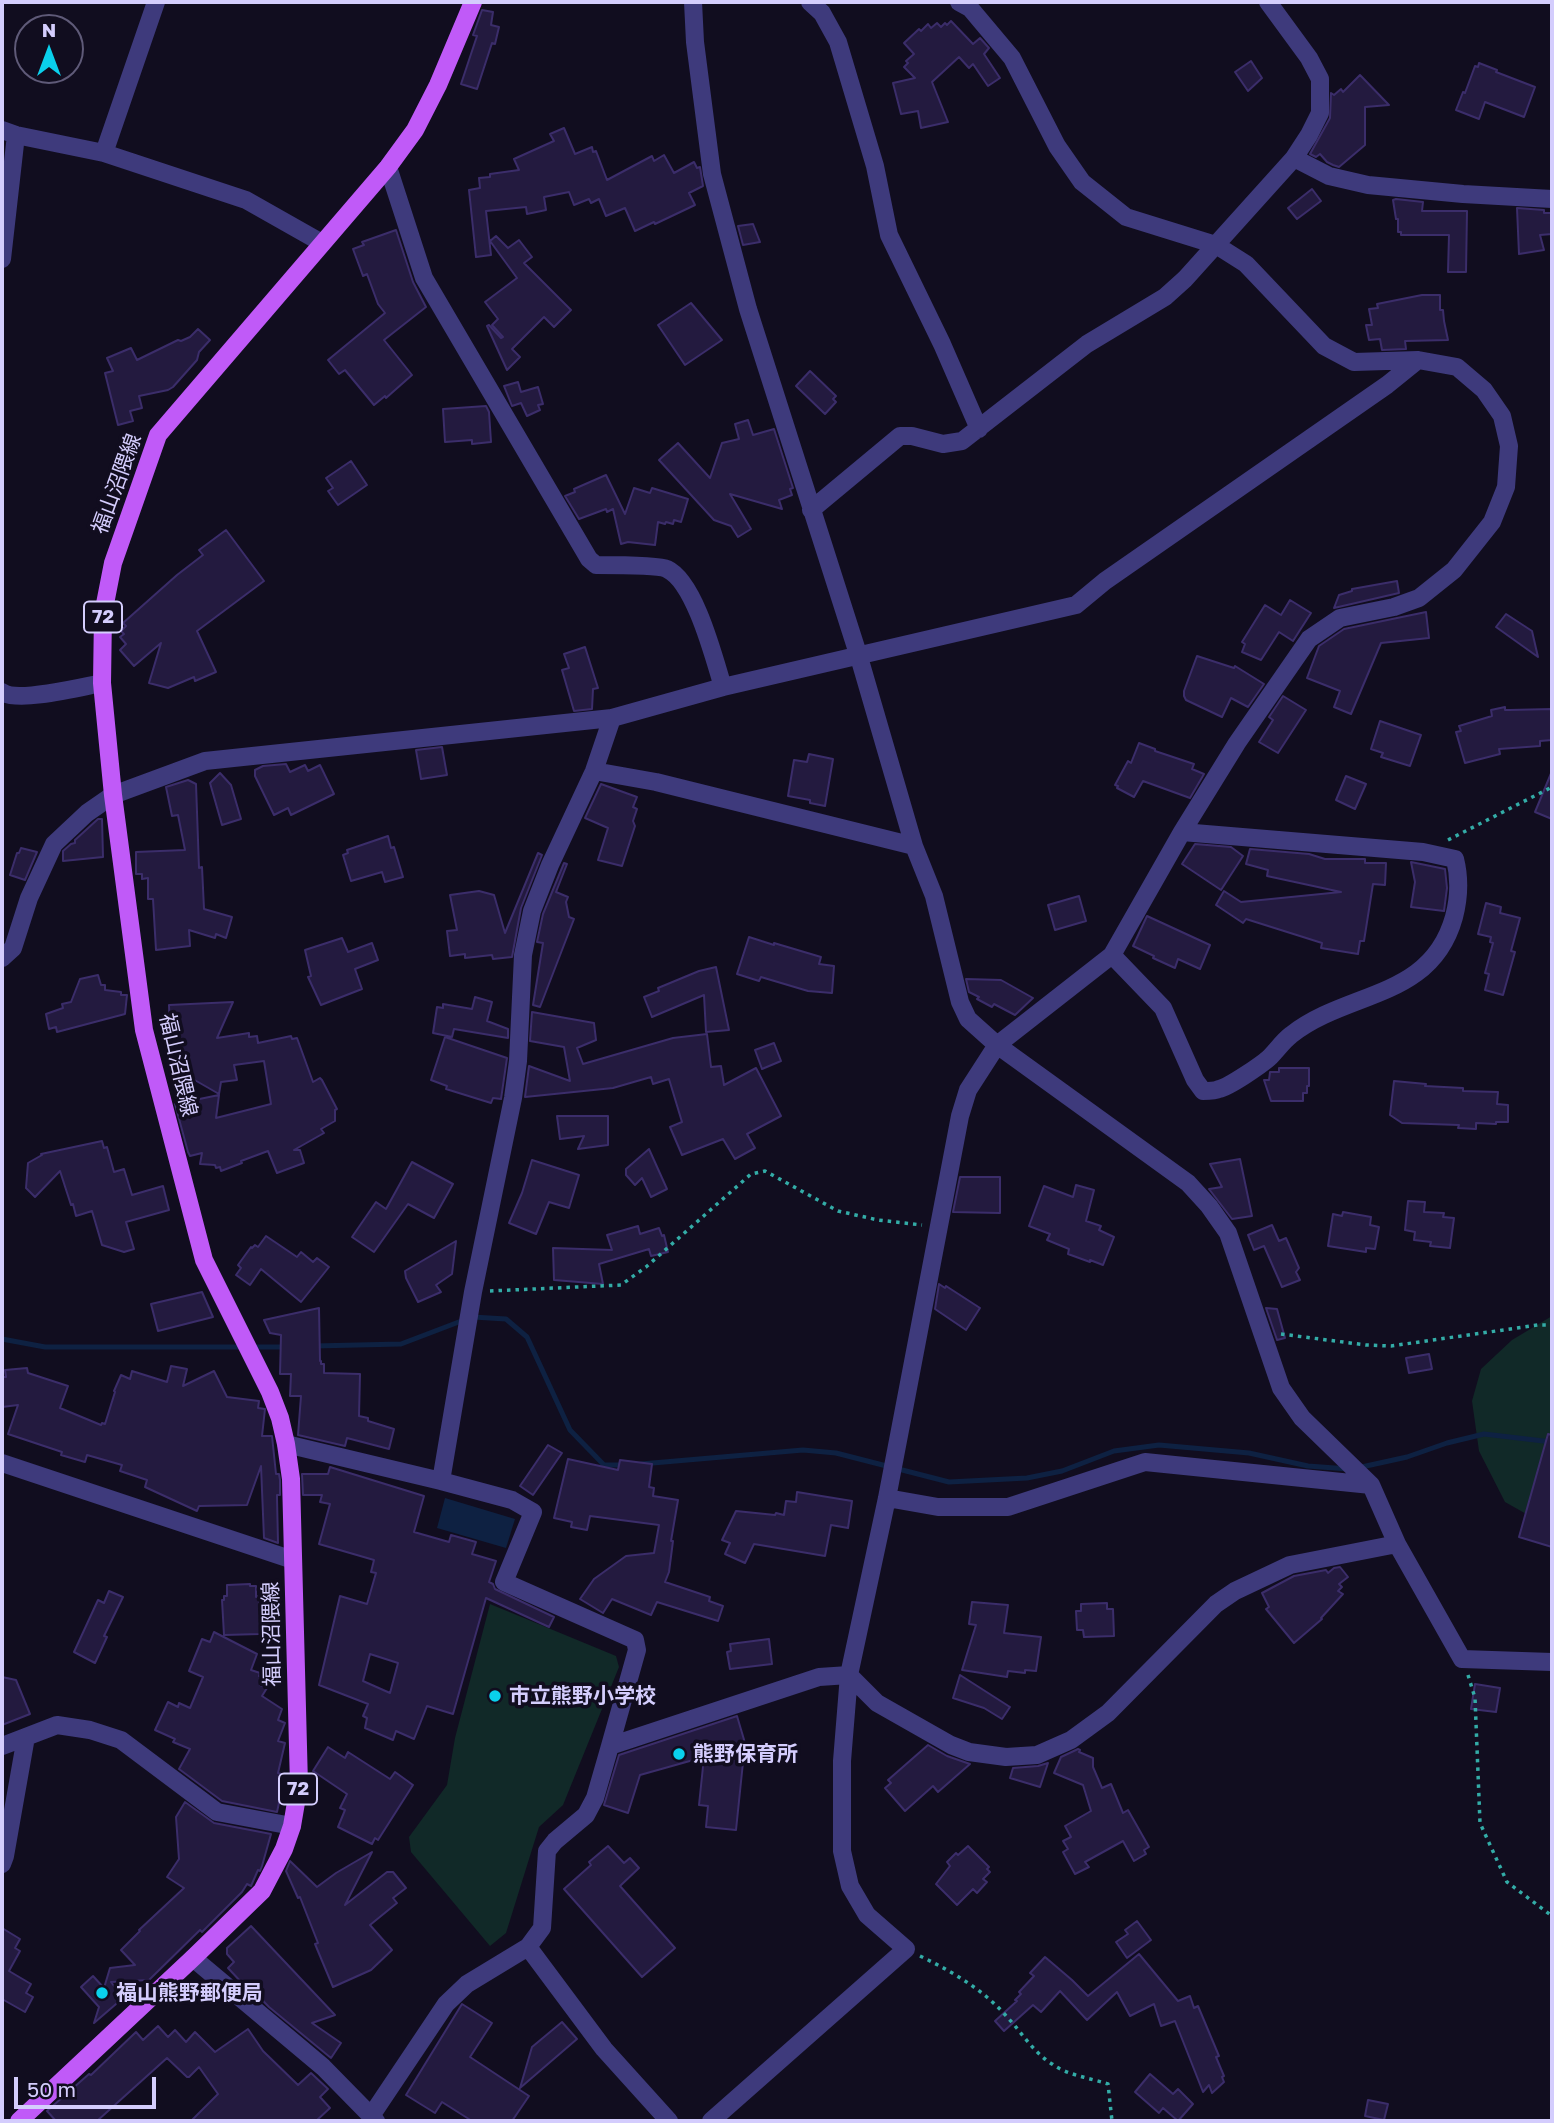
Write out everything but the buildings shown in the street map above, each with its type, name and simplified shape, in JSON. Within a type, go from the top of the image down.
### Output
[{"type":"main road","name":"福山沼隈線","points":[[19,2121],[262,1891],[284,1849],[292,1826],[299,1785],[290,1479],[286,1444],[275,1405],[204,1260],[144,1030],[113,795],[102,683],[103,614],[113,564],[158,435],[388,167],[415,130],[438,85],[473,2]]},
{"type":"street","points":[[104,153],[156,2]]},
{"type":"street","points":[[693,2],[695,42],[712,174],[748,309],[859,657],[914,846],[934,896],[960,1002],[968,1019],[997,1045],[1188,1183],[1209,1206],[1228,1233],[1281,1388],[1302,1418],[1371,1485],[1398,1544],[1462,1659],[1552,1662]]},
{"type":"street","points":[[810,2],[822,13],[838,42],[875,166],[889,234],[979,429]]},
{"type":"street","points":[[811,510],[900,436],[912,436],[943,444],[962,441],[1087,344],[1165,297],[1216,245],[1294,158],[1320,113],[1320,79],[1309,58],[1268,2]]},
{"type":"street","points":[[711,2121],[906,1949],[867,1915],[850,1886],[842,1851],[842,1760],[849,1675],[968,1090],[997,1045],[1112,955],[1182,832],[1237,743],[1309,639],[1340,618],[1394,607],[1419,598],[1454,570],[1492,522],[1506,487],[1509,446],[1502,416],[1484,390],[1457,366],[1418,360],[1354,362],[1324,345],[1246,264],[1216,245],[1126,217],[1082,181],[1057,146],[1012,58],[969,4]]},
{"type":"street","points":[[2,259],[9,133],[104,153],[246,200],[322,243]]},
{"type":"street","points":[[1294,158],[1329,176],[1368,185],[1552,199]]},
{"type":"street","points":[[388,167],[424,278],[589,559],[596,565],[666,568],[677,577],[696,607],[723,687]]},
{"type":"street","points":[[2,958],[13,948],[29,898],[54,844],[87,813],[113,795],[205,761],[612,718],[723,687],[1076,606],[1105,581],[1387,385],[1418,360]]},
{"type":"street","points":[[2,692],[6,695],[30,696],[102,683]]},
{"type":"street","points":[[441,1481],[473,1292],[518,1061],[523,955],[532,911],[550,865],[594,771],[612,718]]},
{"type":"street","points":[[594,771],[656,782],[914,846]]},
{"type":"street","points":[[1112,955],[1163,1008],[1195,1080],[1203,1091],[1221,1089],[1267,1059],[1292,1034],[1341,1006],[1396,987],[1423,969],[1440,950],[1451,928],[1458,902],[1455,859],[1423,852],[1182,832]]},
{"type":"street","points":[[193,1958],[323,2067],[374,2118],[446,2004],[467,1983],[528,1947],[542,1928],[547,1851],[555,1840],[586,1815],[595,1798],[637,1650],[635,1640],[504,1583],[533,1512],[512,1500],[286,1444]]},
{"type":"street","points":[[2,1462],[293,1560]]},
{"type":"street","points":[[887,1498],[938,1507],[1007,1507],[1145,1462],[1371,1485]]},
{"type":"street","points":[[610,1745],[819,1676],[849,1675],[877,1703],[951,1745],[969,1752],[1006,1758],[1037,1755],[1071,1740],[1108,1713],[1216,1604],[1235,1591],[1290,1565],[1398,1544]]},
{"type":"street","points":[[2,1746],[57,1725],[90,1730],[121,1740],[217,1812],[292,1826]]},
{"type":"street","points":[[2,1864],[26,1737]]},
{"type":"street","points":[[528,1947],[604,2049],[669,2121]]},
{"type":"path","points":[[1423,852],[1552,787]]},
{"type":"path","points":[[473,1292],[621,1285],[646,1267],[751,1174],[765,1171],[838,1211],[878,1220],[938,1227]]},
{"type":"path","points":[[1261,1332],[1391,1346],[1552,1325]]},
{"type":"path","points":[[1462,1659],[1475,1698],[1480,1823],[1507,1882],[1552,1916]]},
{"type":"path","points":[[906,1949],[948,1970],[981,1992],[1007,2017],[1034,2051],[1055,2067],[1108,2084],[1112,2121]]},
{"type":"green space","points":[[1552,1316],[1552,1519],[1537,1520],[1505,1502],[1479,1451],[1472,1401],[1481,1369],[1512,1340]]},
{"type":"green space","points":[[490,1604],[616,1656],[619,1667],[563,1805],[539,1827],[506,1933],[490,1946],[411,1852],[409,1837],[447,1785],[455,1738]]},
{"type":"water","points":[[445,1498],[515,1519],[506,1548],[437,1528]]},
{"type":"waterway","points":[[473,1317],[506,1319],[527,1337],[570,1430],[604,1465],[624,1465]]},
{"type":"waterway","points":[[314,1346],[401,1344],[464,1320]]},
{"type":"waterway","points":[[2,1339],[45,1347],[286,1347]]},
{"type":"waterway","points":[[1357,1468],[1407,1457],[1484,1434],[1552,1442]]},
{"type":"waterway","points":[[641,1464],[803,1450],[836,1453],[949,1482],[1027,1478],[1062,1471],[1114,1451],[1159,1445],[1249,1453],[1308,1466],[1348,1469]]},
{"type":"place","name":"市立熊野小学校","points":[[495,1696]]},
{"type":"place","name":"熊野保育所","points":[[679,1754]]},
{"type":"place","name":"福山熊野郵便局","points":[[102,1993]]}]
